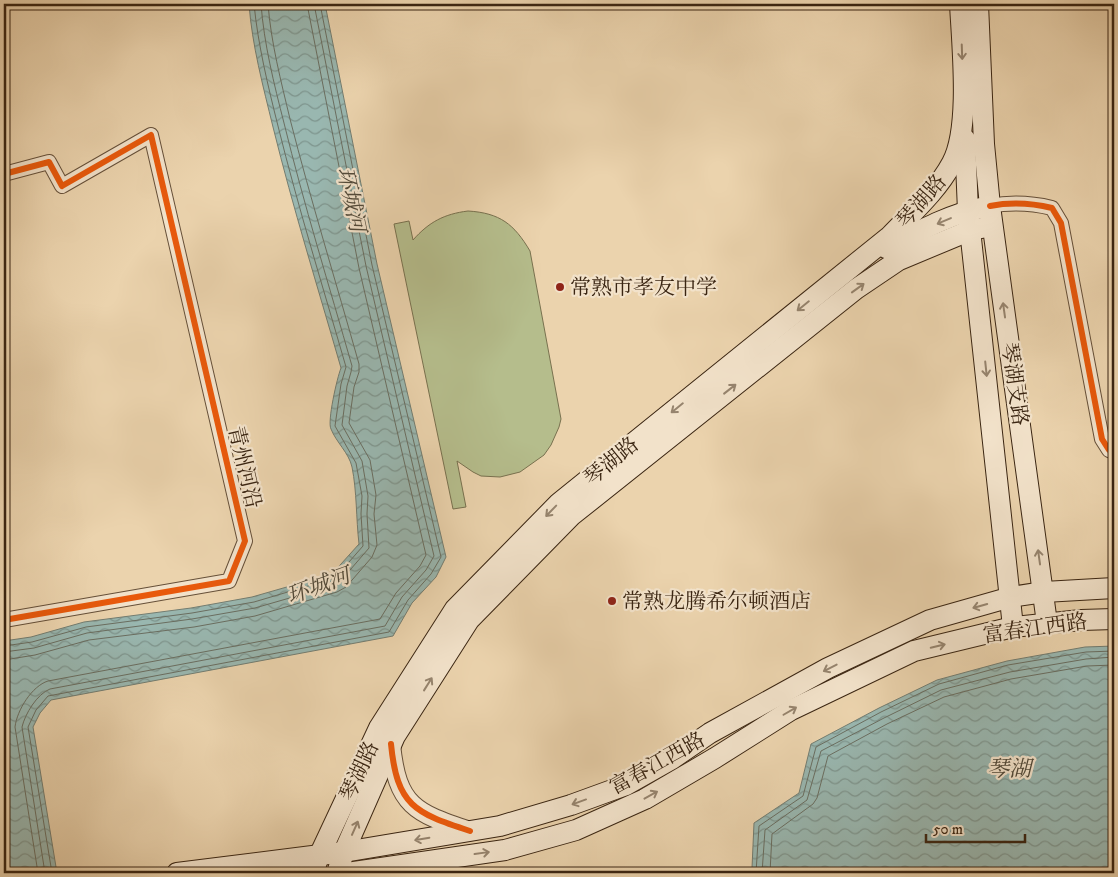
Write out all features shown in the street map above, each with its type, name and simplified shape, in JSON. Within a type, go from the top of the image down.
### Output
[{"type":"main road","name":"琴湖路","points":[[960,4],[967,182]]},
{"type":"main road","name":"琴湖支路","points":[[978,4],[984,144],[991,216],[1047,623]]},
{"type":"main road","name":"琴湖路","points":[[316,864],[379,728],[455,609],[559,503],[890,236],[935,189],[952,163],[959,147],[964,102]]},
{"type":"main road","name":"琴湖支路","points":[[967,182],[1014,627]]},
{"type":"main road","points":[[832,283],[882,250],[924,230],[991,216]]},
{"type":"main road","name":"琴湖路","points":[[337,873],[344,852],[391,744],[469,620],[571,516],[856,289],[899,260],[970,220]]},
{"type":"main road","name":"富春江西路","points":[[177,873],[316,864],[344,852],[500,826],[553,810],[626,785],[672,759],[710,734],[828,668],[930,620],[1011,598],[1044,592],[1114,588]]},
{"type":"main road","name":"富春江西路","points":[[347,873],[505,850],[576,830],[644,799],[715,758],[791,710],[914,651],[1014,627],[1114,619]]},
{"type":"street","name":"青州河沿","points":[[4,174],[49,162],[62,186],[150,135],[245,541],[229,581],[4,620]]},
{"type":"street","points":[[991,216],[1005,203],[1033,204],[1052,208],[1061,223],[1102,439],[1109,450],[1114,452]]},
{"type":"street","points":[[391,744],[398,783],[410,803],[433,818],[470,831]]},
{"type":"green space","points":[[468,211],[489,214],[505,222],[512,227],[530,251],[561,419],[551,445],[544,455],[520,472],[500,477],[481,476],[457,461],[466,507],[453,509],[394,224],[409,221],[413,240],[425,228],[438,220],[452,214]]},
{"type":"water","name":"环城河","points":[[249,4],[325,4],[377,264],[446,557],[436,577],[412,603],[393,636],[51,700],[40,713],[33,727],[57,873],[4,873],[4,641],[31,637],[84,622],[191,608],[252,597],[332,574],[359,544],[352,467],[348,457],[333,434],[330,425],[333,400],[341,368],[297,218],[273,127],[255,50]]},
{"type":"water","name":"琴湖","points":[[1114,646],[1114,873],[750,873],[752,868],[754,823],[799,793],[811,744],[937,680],[1007,661],[1085,647]]},
{"type":"cycle path","points":[[4,174],[49,162],[62,186],[151,135],[245,541],[229,581],[4,620]]},
{"type":"cycle path","points":[[990,206],[1021,204],[1052,208],[1061,223],[1102,439],[1109,450],[1114,452]]},
{"type":"cycle path","points":[[391,744],[398,781],[404,794],[412,804],[435,819],[470,831]]},
{"type":"place","name":"常熟市孝友中学","points":[[560,287]]},
{"type":"place","name":"常熟龙腾希尔顿酒店","points":[[612,601]]}]
